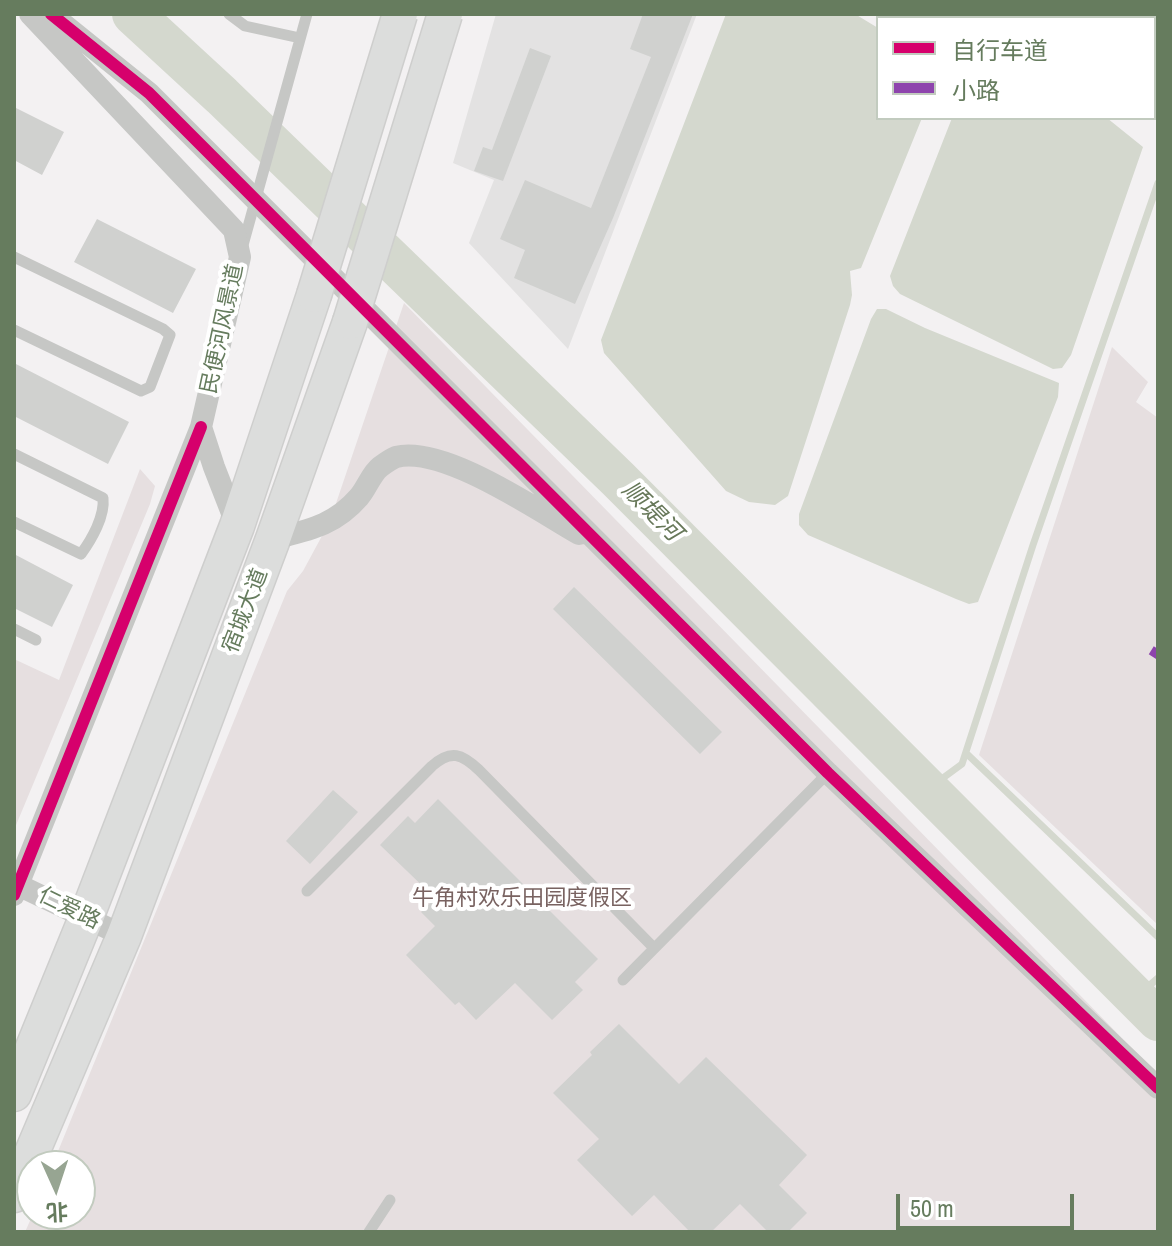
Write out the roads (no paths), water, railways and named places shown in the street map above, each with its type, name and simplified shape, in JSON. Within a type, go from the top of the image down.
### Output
[{"type":"main road","name":"宿城大道","points":[[14,1094],[86,918],[237,526],[314,295],[400,14]]},
{"type":"main road","name":"宿城大道","points":[[14,1195],[124,936],[273,539],[350,322],[445,14]]},
{"type":"street","name":"民便河风景道","points":[[15,888],[201,427],[240,257],[234,230],[30,14]]},
{"type":"street","points":[[51,14],[149,93],[828,773],[1158,1088]]},
{"type":"street","points":[[201,427],[237,526]]},
{"type":"street","points":[[273,539],[322,526],[345,511],[361,495],[377,469],[395,457],[418,457],[446,462],[471,472],[604,548]]},
{"type":"street","name":"仁爱路","points":[[15,888],[124,936]]},
{"type":"lane","points":[[229,14],[245,26],[300,38]]},
{"type":"lane","points":[[240,257],[307,14]]},
{"type":"lane","points":[[14,257],[170,335],[150,387],[141,391],[14,330]]},
{"type":"lane","points":[[14,454],[103,498],[104,508],[81,554],[14,522]]},
{"type":"lane","points":[[14,629],[36,640]]},
{"type":"lane","points":[[307,891],[432,766],[442,757],[455,755],[467,759],[479,770],[654,948]]},
{"type":"lane","points":[[623,980],[828,773]]},
{"type":"lane","points":[[369,1232],[390,1200]]},
{"type":"waterway","name":"顺堤河","points":[[133,14],[222,96],[618,479],[1158,1020]]},
{"type":"waterway","points":[[928,789],[962,764],[1033,545],[1158,183]]},
{"type":"waterway","points":[[966,753],[1158,937]]},
{"type":"waterway","points":[[1135,998],[1158,978]]},
{"type":"park label","name":"牛角村欢乐田园度假区","points":[[522,899]]}]
